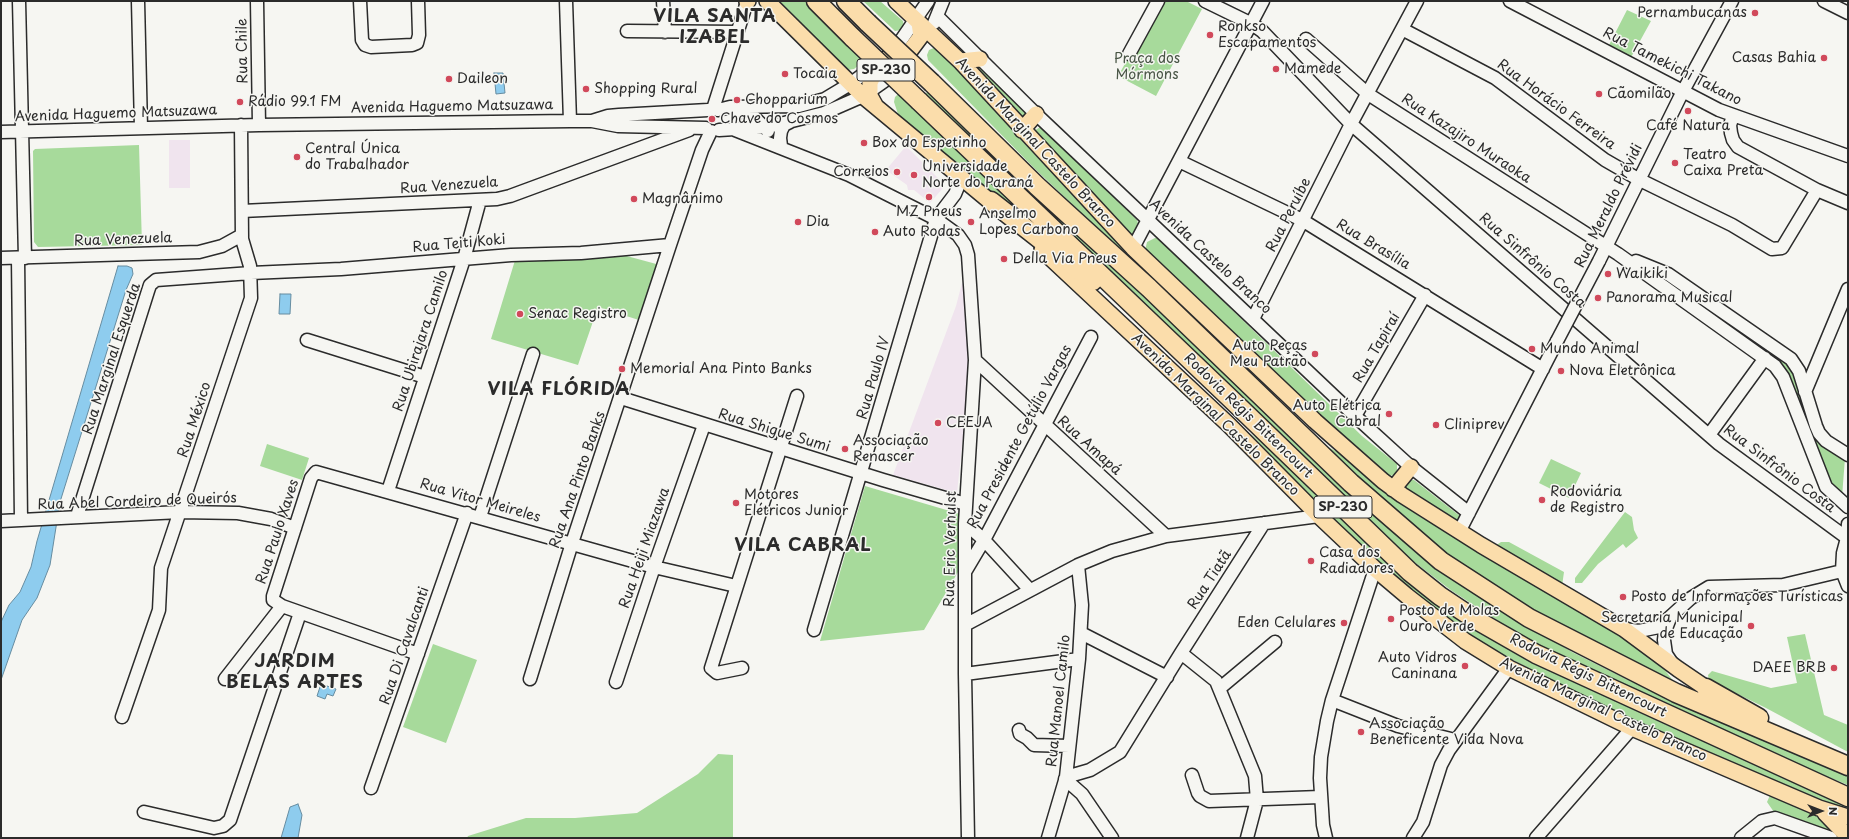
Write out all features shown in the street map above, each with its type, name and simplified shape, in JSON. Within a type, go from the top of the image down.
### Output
[{"type":"highway","name":"Rodovia Régis Bittencourt","points":[[816,1],[1233,400],[1410,572],[1440,596],[1473,618],[1536,654],[1848,797]]},
{"type":"highway","name":"Rodovia Régis Bittencourt","points":[[846,1],[1037,186],[1149,288],[1351,483],[1441,561],[1470,582],[1529,618],[1676,693],[1840,763]]},
{"type":"highway","points":[[985,196],[1106,292],[1210,388],[1233,400]]},
{"type":"highway","points":[[1706,688],[1759,718],[1806,740],[1840,763]]},
{"type":"main road","name":"Avenida Marginal Castelo Branco","points":[[767,1],[850,84],[866,94],[876,106],[985,196],[1229,425],[1319,516],[1375,569],[1465,641],[1509,668],[1632,728],[1819,808],[1848,817]]},
{"type":"main road","name":"Avenida Marginal Castelo Branco","points":[[896,1],[930,26],[1022,130],[1133,248],[1315,421],[1393,489],[1459,532],[1624,629],[1706,688]]},
{"type":"main road","points":[[897,73],[900,64],[919,39],[921,31],[930,26]]},
{"type":"main road","points":[[866,94],[874,74],[888,58]]},
{"type":"main road","points":[[960,61],[980,59]]},
{"type":"main road","points":[[1022,130],[1036,114]]},
{"type":"main road","points":[[1393,489],[1411,466]]},
{"type":"main road","name":"Avenida Marginal Castelo Branco","points":[[1819,808],[1848,837]]},
{"type":"street","points":[[19,1],[22,132],[21,520]]},
{"type":"street","points":[[138,1],[140,128]]},
{"type":"street","name":"Rua Chile","points":[[257,1],[259,125]]},
{"type":"street","points":[[360,1],[362,40],[365,45],[405,45],[417,43],[419,35],[418,1]]},
{"type":"street","points":[[566,1],[570,121]]},
{"type":"street","points":[[663,1],[665,32]]},
{"type":"street","points":[[717,109],[723,114],[725,121],[707,129],[702,119],[717,109],[737,32],[747,1]]},
{"type":"street","name":"Avenida Haguemo Matsuzawa","points":[[928,1],[930,26]]},
{"type":"street","name":"Avenida Haguemo Matsuzawa","points":[[592,121],[608,116],[619,115],[809,105],[825,99],[850,84],[888,58],[900,44],[930,26],[944,1]]},
{"type":"street","points":[[1129,54],[1158,1]]},
{"type":"street","name":"Rua Sinfrônio Costa","points":[[1205,1],[1252,24],[1265,34],[1352,124],[1709,435],[1848,539]]},
{"type":"street","points":[[1133,248],[1263,1]]},
{"type":"street","name":"Rua Peruíbe","points":[[1253,319],[1302,220],[1417,1]]},
{"type":"street","name":"Rua Tamekichi Takano","points":[[1510,1],[1682,93],[1733,116],[1848,156]]},
{"type":"street","name":"Rua Meraldo Prévidi","points":[[1459,532],[1607,247],[1638,179],[1682,93],[1732,1]]},
{"type":"street","points":[[1824,1],[1848,14]]},
{"type":"street","name":"Avenida Castelo Branco","points":[[930,26],[980,59],[1036,114],[1355,416],[1411,466],[1468,513]]},
{"type":"street","name":"Rua Horácio Ferreira","points":[[1402,29],[1490,75],[1605,160],[1638,179],[1732,225],[1772,249],[1782,248],[1817,190]]},
{"type":"street","points":[[627,31],[737,32]]},
{"type":"street","name":"Rua Kazajiro Muraoka","points":[[1306,39],[1368,94],[1618,254],[1775,366],[1783,376],[1826,487],[1848,507]]},
{"type":"street","name":"Avenida Haguemo Matsuzawa","points":[[1,132],[241,125],[570,121],[592,121],[618,126],[735,130],[764,127],[790,122],[830,111],[866,94],[897,73]]},
{"type":"street","points":[[717,109],[750,115],[783,147]]},
{"type":"street","points":[[1733,116],[1730,125],[1732,140],[1738,147],[1817,190],[1848,203]]},
{"type":"street","points":[[783,147],[780,138],[781,131],[784,125],[790,122]]},
{"type":"street","name":"Rua México","points":[[122,717],[159,610],[161,568],[250,303],[252,293],[251,273],[242,235],[241,125]]},
{"type":"street","name":"Rua Venezuela","points":[[242,211],[480,200],[510,196],[707,129]]},
{"type":"street","name":"Rua Ana Pinto Banks","points":[[530,679],[572,543],[699,161],[707,129]]},
{"type":"street","name":"Rua Eric Verhulst","points":[[735,130],[783,147],[849,175],[936,218],[958,235],[965,245],[970,262],[975,360],[965,523],[965,674],[968,838]]},
{"type":"street","name":"Rua Brasília","points":[[1179,161],[1302,220],[1543,369]]},
{"type":"street","name":"Rua Paulo IV","points":[[814,630],[936,218],[958,189],[962,177]]},
{"type":"street","name":"Rua Paulo IV","points":[[945,206],[963,195],[985,196]]},
{"type":"street","name":"Rua Ubirajara Camilo","points":[[388,491],[464,258],[480,200]]},
{"type":"street","name":"Rua Venezuela","points":[[1,258],[204,252],[222,246],[242,235]]},
{"type":"street","name":"Rua Teiti Koki","points":[[251,273],[341,269],[511,255],[581,253],[670,245]]},
{"type":"street","name":"Rua Kazajiro Muraoka","points":[[1618,254],[1668,274],[1791,359],[1799,371],[1816,426],[1822,438],[1848,455]]},
{"type":"street","name":"Rua Marginal Esquerda","points":[[77,516],[150,285],[163,279],[251,273]]},
{"type":"street","points":[[1805,392],[1848,289]]},
{"type":"street","name":"Rua Tapiraí","points":[[1355,416],[1425,295]]},
{"type":"street","name":"Rua Presidente Getúlio Vargas","points":[[965,573],[984,540],[1090,336]]},
{"type":"street","points":[[307,340],[425,377]]},
{"type":"street","points":[[480,517],[533,354]]},
{"type":"street","points":[[1709,435],[1765,358]]},
{"type":"street","name":"Rua Amapá","points":[[975,360],[1166,536]]},
{"type":"street","points":[[742,668],[718,673],[711,668],[797,396]]},
{"type":"street","name":"Rua Shigue Sumi","points":[[621,398],[861,474],[966,504]]},
{"type":"street","name":"Rua Heiji Miazawa","points":[[616,682],[654,567],[704,425]]},
{"type":"street","name":"Rua Vitor Meireles","points":[[311,478],[314,473],[319,471],[654,567],[736,586]]},
{"type":"street","name":"Rua Paulo Xaves","points":[[282,606],[275,602],[273,596],[311,478]]},
{"type":"street","name":"Rua Abel Cordeiro de Queirós","points":[[1,521],[180,512],[254,514],[295,528]]},
{"type":"street","name":"Rua Di Cavalcanti","points":[[372,788],[467,513]]},
{"type":"street","points":[[965,625],[1078,565],[1106,552],[1166,536],[1319,516]]},
{"type":"street","points":[[965,523],[984,540],[1030,590]]},
{"type":"street","name":"Rua Tiatã","points":[[1167,677],[1264,523]]},
{"type":"street","points":[[1848,524],[1848,539],[1842,553],[1842,570],[1848,586]]},
{"type":"street","name":"Rua Manoel Camilo","points":[[1048,838],[1066,778],[1081,633],[1082,591],[1078,565]]},
{"type":"street","points":[[1326,838],[1320,797],[1321,757],[1332,700],[1375,569]]},
{"type":"street","points":[[1624,629],[1635,632],[1651,630],[1659,627],[1691,598],[1709,587],[1783,585],[1842,570]]},
{"type":"street","points":[[225,679],[282,606],[418,654]]},
{"type":"street","points":[[144,812],[214,828],[223,826],[230,820],[300,613]]},
{"type":"street","points":[[1671,617],[1665,631],[1664,647],[1668,658],[1678,669]]},
{"type":"street","points":[[1081,633],[1167,677],[1120,752],[1090,770],[1066,778],[1082,794],[1112,838]]},
{"type":"street","points":[[1220,688],[1274,642]]},
{"type":"street","points":[[1181,653],[1214,678],[1220,688],[1255,776],[1257,800],[1246,838]]},
{"type":"street","points":[[965,674],[1079,659]]},
{"type":"street","points":[[1413,838],[1422,822],[1441,765],[1455,740],[1509,668]]},
{"type":"street","points":[[1332,700],[1403,727],[1455,740]]},
{"type":"street","points":[[1536,838],[1632,728]]},
{"type":"street","points":[[1018,730],[1020,734],[1034,745],[1069,746]]},
{"type":"street","points":[[1192,775],[1198,792],[1209,801],[1320,797]]},
{"type":"street","points":[[1741,838],[1762,821],[1775,818],[1831,838]]},
{"type":"shaded area","points":[[169,140],[190,140],[190,188],[169,188]]},
{"type":"shaded area","name":"Universidade Norte do Paraná","points":[[906,146],[939,179],[938,182],[943,188],[930,203],[914,190],[908,190],[907,185],[886,170]]},
{"type":"shaded area","name":"CEEJA","points":[[962,283],[967,291],[970,372],[957,493],[893,475],[956,306]]},
{"type":"green space","points":[[778,1],[805,1],[860,55],[859,65],[854,69],[847,70]]},
{"type":"green space","points":[[863,1],[880,1],[903,21],[904,26],[901,30],[895,31]]},
{"type":"green space","name":"Praça dos Mórmons","points":[[1161,1],[1186,1],[1202,9],[1156,96],[1118,76]]},
{"type":"green space","points":[[1627,10],[1651,21],[1629,61],[1607,49]]},
{"type":"green space","points":[[936,47],[1038,158],[1099,220],[1156,284],[1034,168],[928,60],[927,55],[929,50]]},
{"type":"green space","points":[[978,64],[1027,113],[1023,119],[974,66]]},
{"type":"green space","points":[[931,89],[1182,330],[1288,436],[1414,551],[1459,583],[1572,652],[1630,681],[1848,774],[1848,785],[1716,731],[1568,662],[1503,624],[1452,591],[1409,558],[924,95]]},
{"type":"green space","points":[[901,91],[1055,240],[964,173],[898,114],[894,102],[895,97]]},
{"type":"green space","points":[[1042,127],[1137,220],[1139,227],[1133,235],[1131,236],[1034,131]]},
{"type":"green space","points":[[139,145],[142,245],[38,247],[34,242],[33,151],[35,149]]},
{"type":"green space","points":[[1158,238],[1362,436],[1397,464],[1397,470],[1394,475],[1385,477],[1145,251],[1147,242]]},
{"type":"green space","points":[[623,255],[660,265],[642,321],[598,307],[578,365],[491,339],[516,257]]},
{"type":"green space","points":[[1665,277],[1792,366],[1811,421],[1845,458],[1842,497],[1833,490],[1789,381],[1662,282]]},
{"type":"green space","points":[[1250,433],[1539,664],[1658,721],[1848,805],[1848,811],[1844,812],[1657,732],[1478,642],[1440,616],[1352,540]]},
{"type":"green space","points":[[1317,441],[1341,454],[1419,516],[1585,612],[1656,659],[1675,683],[1617,657],[1523,604],[1448,556]]},
{"type":"green space","points":[[267,444],[309,458],[302,480],[260,466]]},
{"type":"green space","points":[[1551,459],[1581,473],[1569,498],[1539,483]]},
{"type":"green space","points":[[1409,480],[1414,480],[1460,516],[1458,523],[1404,488]]},
{"type":"green space","points":[[865,486],[960,514],[958,572],[924,630],[820,641]]},
{"type":"green space","points":[[1625,512],[1632,517],[1634,530],[1638,538],[1626,548],[1623,544],[1598,564],[1582,583],[1575,583],[1575,578]]},
{"type":"green space","points":[[1501,542],[1509,542],[1564,572],[1562,586],[1495,546]]},
{"type":"green space","points":[[1805,634],[1824,715],[1848,725],[1848,752],[1766,708],[1709,680],[1708,675],[1712,671],[1771,688],[1797,683],[1787,637]]},
{"type":"green space","points":[[433,644],[477,660],[446,743],[403,727]]},
{"type":"green space","points":[[718,754],[733,755],[733,837],[736,838],[467,838],[468,836],[526,818],[575,818],[637,813],[698,774]]},
{"type":"green space","points":[[1771,793],[1827,820],[1840,838],[1776,815],[1767,802]]},
{"type":"water","points":[[494,73],[503,73],[505,93],[496,94]]},
{"type":"water","points":[[118,266],[127,266],[132,268],[133,274],[126,290],[60,502],[50,565],[37,598],[22,620],[1,680],[1,622],[9,605],[20,592],[31,567],[37,541]]},
{"type":"water","points":[[280,294],[291,294],[290,314],[279,314]]},
{"type":"water","points":[[321,684],[336,689],[333,696],[327,694],[325,699],[317,696]]},
{"type":"water","points":[[298,804],[302,815],[298,838],[281,838],[290,807]]},
{"type":"place","name":"Pernambucanas","points":[[1755,13]]},
{"type":"place","name":"Ronkso Escapamentos","points":[[1210,35]]},
{"type":"place","name":"Casas Bahia","points":[[1824,58]]},
{"type":"place","name":"Mamede","points":[[1276,69]]},
{"type":"place","name":"Tocaia","points":[[785,74]]},
{"type":"place","name":"Daileon","points":[[449,79]]},
{"type":"place","name":"Shopping Rural","points":[[586,89]]},
{"type":"place","name":"Cãomilão","points":[[1599,94]]},
{"type":"place","name":"Chopparium","points":[[737,100]]},
{"type":"place","name":"Rádio 99.1 FM","points":[[240,102]]},
{"type":"place","name":"Café Natura","points":[[1688,111]]},
{"type":"place","name":"Chave do Cosmos","points":[[712,119]]},
{"type":"place","name":"Box do Espetinho","points":[[864,143]]},
{"type":"place","name":"Central Única do Trabalhador","points":[[297,157]]},
{"type":"place","name":"Teatro Caixa Preta","points":[[1675,163]]},
{"type":"place","name":"Correios","points":[[897,172]]},
{"type":"place","name":"Universidade Norte do Paraná","points":[[914,175]]},
{"type":"place","name":"MZ Pneus","points":[[929,197]]},
{"type":"place","name":"Magnânimo","points":[[634,199]]},
{"type":"place","name":"Dia","points":[[798,222]]},
{"type":"place","name":"Anselmo Lopes Carbono","points":[[971,222]]},
{"type":"place","name":"Auto Rodas","points":[[875,232]]},
{"type":"place","name":"Della Via Pneus","points":[[1004,259]]},
{"type":"place","name":"Waikiki","points":[[1608,274]]},
{"type":"place","name":"Panorama Musical","points":[[1598,298]]},
{"type":"place","name":"Senac Registro","points":[[520,314]]},
{"type":"place","name":"Mundo Animal","points":[[1532,349]]},
{"type":"place","name":"Auto Peças Meu Patrão","points":[[1315,354]]},
{"type":"place","name":"Memorial Ana Pinto Banks","points":[[622,369]]},
{"type":"place","name":"Nova Eletrônica","points":[[1561,371]]},
{"type":"place","name":"Auto Elétrica Cabral","points":[[1389,414]]},
{"type":"place","name":"CEEJA","points":[[938,423]]},
{"type":"place","name":"Cliniprev","points":[[1436,425]]},
{"type":"place","name":"Associação Renascer","points":[[845,449]]},
{"type":"place","name":"Rodoviária de Registro","points":[[1542,500]]},
{"type":"place","name":"Motores Elétricos Junior","points":[[736,503]]},
{"type":"place","name":"Casa dos Radiadores","points":[[1311,561]]},
{"type":"place","name":"Posto de Informações Turísticas","points":[[1623,597]]},
{"type":"place","name":"Posto de Molas Ouro Verde","points":[[1391,619]]},
{"type":"place","name":"Eden Celulares","points":[[1344,623]]},
{"type":"place","name":"Secretaria Municipal de Educação","points":[[1751,626]]},
{"type":"place","name":"Auto Vidros Caninana","points":[[1465,666]]},
{"type":"place","name":"DAEE BRB","points":[[1834,668]]},
{"type":"place","name":"Associação Beneficente Vida Nova","points":[[1361,732]]},
{"type":"district","name":"VILA SANTA IZABEL","points":[[715,27]]},
{"type":"district","name":"VILA FLÓRIDA","points":[[559,390]]},
{"type":"district","name":"VILA CABRAL","points":[[803,546]]},
{"type":"district","name":"JARDIM BELAS ARTES","points":[[295,672]]}]
